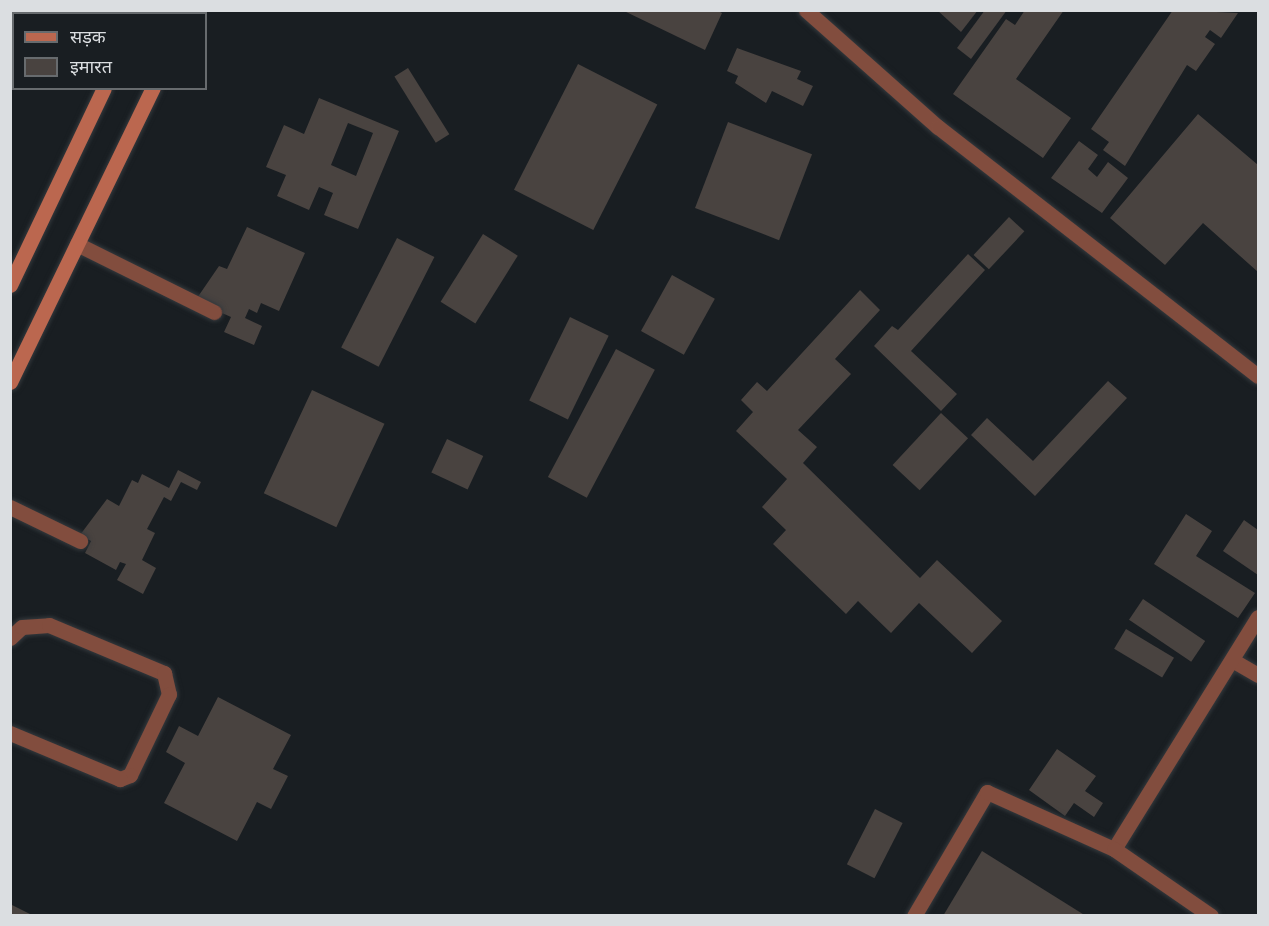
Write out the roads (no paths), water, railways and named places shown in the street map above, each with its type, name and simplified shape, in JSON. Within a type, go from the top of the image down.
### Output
[{"type":"main road","points":[[10,285],[103,90]]},
{"type":"main road","points":[[10,382],[152,90]]},
{"type":"street","points":[[806,10],[938,127],[1258,376]]},
{"type":"street","points":[[77,244],[214,312]]},
{"type":"street","points":[[10,507],[80,541]]},
{"type":"street","points":[[1114,849],[1258,617]]},
{"type":"street","points":[[10,638],[22,627],[49,625],[164,673],[169,694],[130,775],[120,779],[10,732]]},
{"type":"street","points":[[1232,660],[1258,675]]},
{"type":"street","points":[[914,915],[987,792],[1114,849],[1211,915]]}]
